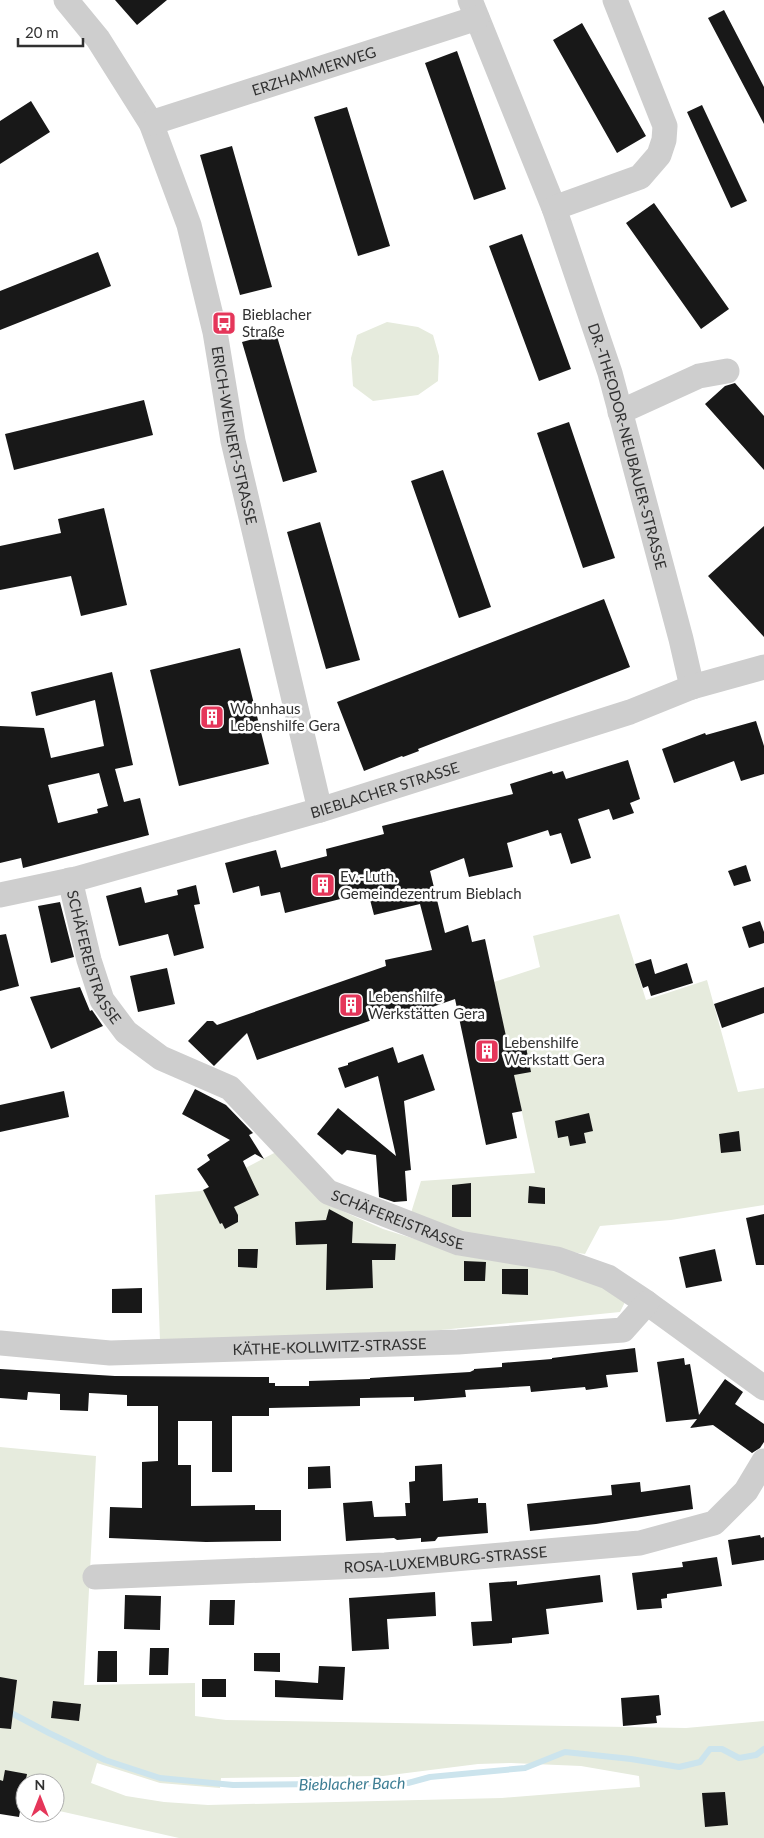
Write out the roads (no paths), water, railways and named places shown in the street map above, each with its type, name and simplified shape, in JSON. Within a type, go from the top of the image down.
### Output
[{"type":"street","name":"ERICH-WEINERT-STRASSE","points":[[66,0],[98,39],[151,123],[189,225],[215,332],[233,440],[320,810]]},
{"type":"street","points":[[554,208],[640,177],[659,155],[664,140],[665,126],[615,0]]},
{"type":"street","name":"ERZHAMMERWEG","points":[[151,123],[474,9]]},
{"type":"street","name":"DR.-THEODOR-NEUBAUER-STRASSE","points":[[474,9],[554,208],[610,373],[692,687]]},
{"type":"street","points":[[620,412],[699,376],[727,371]]},
{"type":"street","name":"BIEBLACHER STRASSE","points":[[0,894],[70,880],[320,810],[630,712],[692,687],[764,667]]},
{"type":"street","name":"SCHÄFEREISTRASSE","points":[[70,880],[89,960],[102,1000],[126,1032],[160,1058],[230,1088],[328,1192],[459,1243],[557,1259],[608,1277],[764,1388]]},
{"type":"street","name":"KÄTHE-KOLLWITZ-STRASSE","points":[[0,1343],[110,1353],[458,1342],[623,1330],[647,1303]]},
{"type":"street","name":"ROSA-LUXEMBURG-STRASSE","points":[[95,1577],[385,1565],[640,1544],[714,1523],[746,1491],[764,1461]]},
{"type":"waterway","name":"Bieblacher Bach","points":[[0,1707],[105,1760],[160,1778],[233,1785],[408,1783],[430,1777],[525,1768],[565,1752],[631,1759],[679,1767],[700,1762],[710,1749],[722,1749],[739,1758],[756,1755],[764,1749]]},
{"type":"place","name":"Bieblacher Straße","points":[[224,323]]},
{"type":"place","name":"Wohnhaus Lebenshilfe Gera","points":[[212,717]]},
{"type":"place","name":"Ev.-Luth. Gemeindezentrum Bieblach","points":[[323,885]]},
{"type":"place","name":"Lebenshilfe Werkstätten Gera","points":[[351,1005]]},
{"type":"place","name":"Lebenshilfe Werkstatt Gera","points":[[487,1051]]}]
